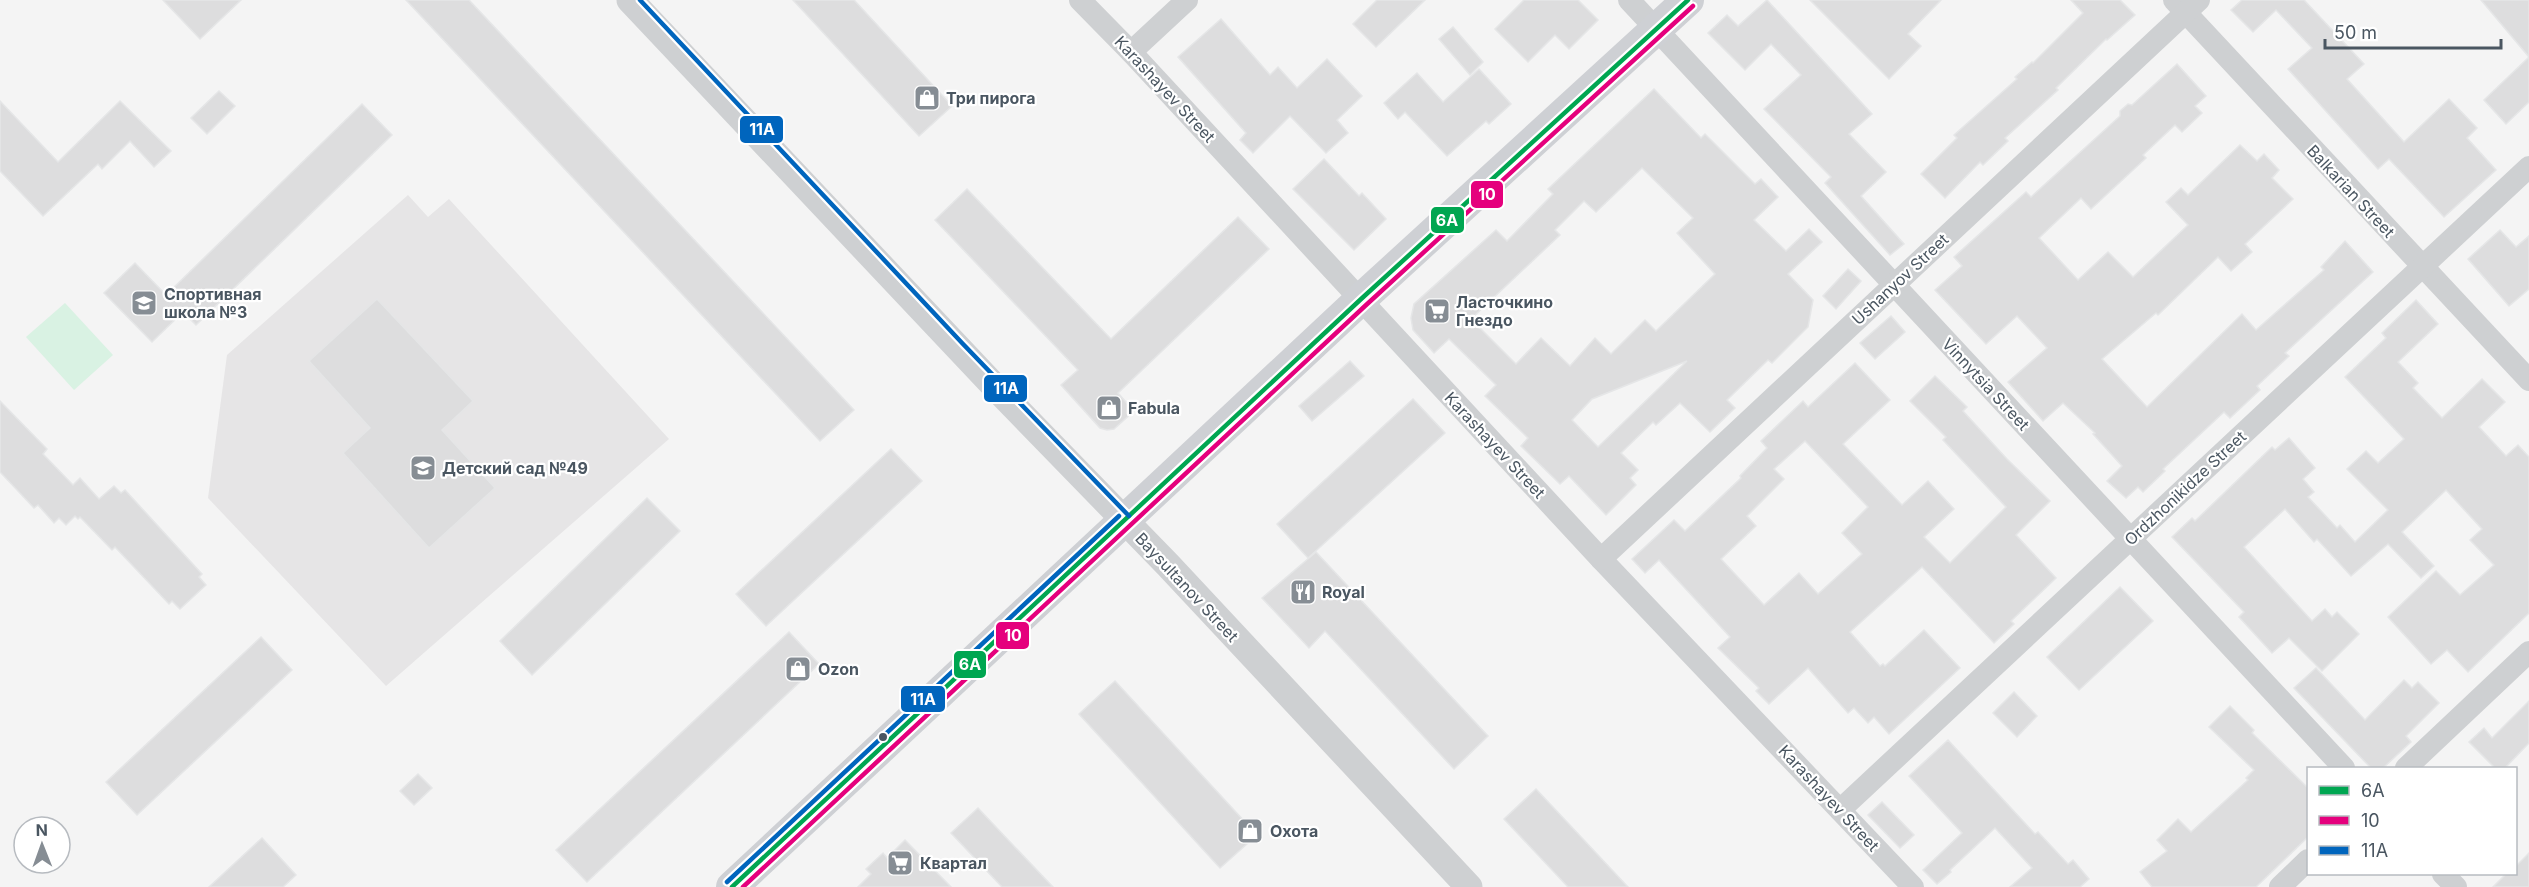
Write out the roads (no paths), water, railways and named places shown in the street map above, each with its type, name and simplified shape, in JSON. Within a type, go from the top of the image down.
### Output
[{"type":"main road","points":[[732,887],[1360,300],[1688,0]]},
{"type":"street","name":"Baysultanov Street","points":[[630,0],[974,365],[1168,565],[1470,887]]},
{"type":"street","name":"Karashaуev Street","points":[[1080,0],[1131,52],[1601,559],[1913,887]]},
{"type":"street","points":[[1131,52],[1187,0]]},
{"type":"street","name":"Vinnytsia Street","points":[[1629,0],[2343,767]]},
{"type":"street","name":"Balkarian Street","points":[[2186,4],[2422,266],[2529,380]]},
{"type":"street","name":"Ushanyov Street","points":[[1601,559],[1894,285],[2186,4]]},
{"type":"street","name":"Ordzhonikidze Street","points":[[1840,810],[2529,167]]},
{"type":"street","points":[[2407,767],[2529,652]]},
{"type":"street","points":[[2280,887],[2307,861]]},
{"type":"street","points":[[2445,875],[2456,887]]},
{"type":"place","name":"Три пирога","points":[[927,98]]},
{"type":"place","name":"Спортивная школа №3","points":[[144,303]]},
{"type":"place","name":"Ласточкино Гнездо","points":[[1437,311]]},
{"type":"place","name":"Fabula","points":[[1109,408]]},
{"type":"place","name":"Детский сад №49","points":[[423,468]]},
{"type":"place","name":"Royal","points":[[1303,592]]},
{"type":"place","name":"Ozon","points":[[798,669]]},
{"type":"place","name":"Охота","points":[[1250,831]]},
{"type":"place","name":"Квартал","points":[[900,863]]}]
